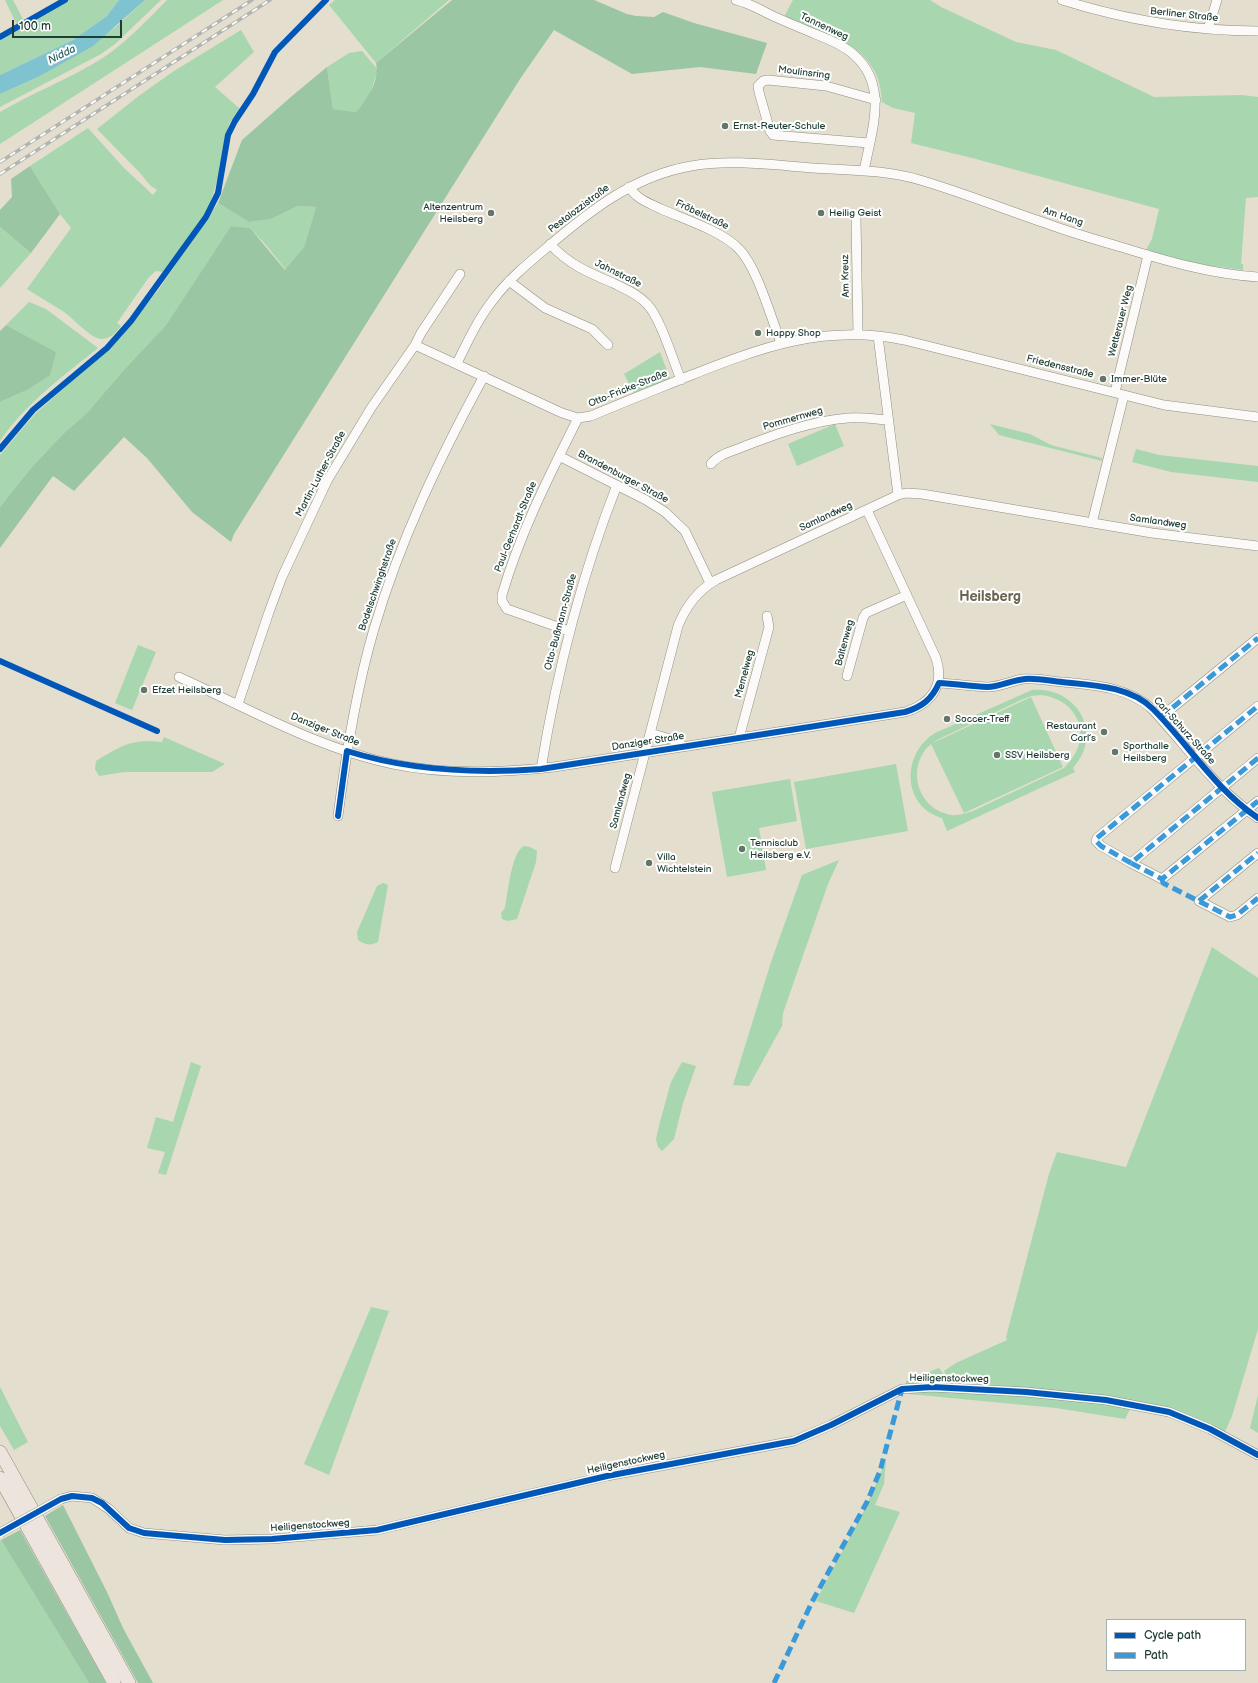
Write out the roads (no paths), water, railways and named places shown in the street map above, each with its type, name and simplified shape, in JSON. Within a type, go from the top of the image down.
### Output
[{"type":"highway","points":[[0,1452],[129,1683]]},
{"type":"highway","points":[[0,1478],[114,1683]]},
{"type":"street","name":"Tannenweg","points":[[736,0],[752,4],[849,51],[859,60],[869,75],[876,100],[876,111],[864,171]]},
{"type":"street","name":"Berliner Straße","points":[[1062,0],[1125,18],[1181,27],[1258,31]]},
{"type":"street","points":[[1208,29],[1217,0]]},
{"type":"street","name":"Moulinsring","points":[[869,143],[773,135],[769,128],[758,86],[763,81],[768,80],[819,85],[876,100]]},
{"type":"street","name":"Pestalozzistraße","points":[[458,363],[481,316],[509,281],[550,244],[591,211],[629,187],[671,170],[717,163],[736,162],[864,171]]},
{"type":"street","name":"Am Hang","points":[[864,171],[890,173],[919,180],[1049,225],[1148,256],[1216,272],[1258,277]]},
{"type":"street","name":"Fröbelstraße","points":[[629,187],[640,199],[722,235],[740,249],[753,270],[781,343]]},
{"type":"street","name":"Am Kreuz","points":[[856,218],[858,335]]},
{"type":"street","name":"Jahnstraße","points":[[550,244],[563,257],[575,265],[634,293],[648,304],[656,318],[680,380]]},
{"type":"street","name":"Wetterauer Weg","points":[[1115,392],[1148,256]]},
{"type":"street","name":"Martin-Luther-Straße","points":[[238,704],[275,595],[314,507],[355,434],[415,345],[421,333],[460,274]]},
{"type":"street","points":[[509,281],[544,308],[592,329],[608,345]]},
{"type":"street","name":"Otto-Fricke-Straße","points":[[578,418],[591,416],[734,358],[781,343],[815,337],[858,335]]},
{"type":"street","name":"Friedensstraße","points":[[858,335],[904,340],[1175,407],[1258,417]]},
{"type":"street","points":[[878,336],[898,495]]},
{"type":"street","points":[[415,345],[578,418]]},
{"type":"street","name":"Bodelschwinghstraße","points":[[338,816],[347,751],[370,643],[394,569],[434,471],[484,376]]},
{"type":"street","points":[[1092,523],[1124,395]]},
{"type":"street","name":"Paul-Gerhardt-Straße","points":[[569,631],[512,612],[507,609],[502,601],[506,582],[519,543],[547,480],[578,418]]},
{"type":"street","name":"Pommernweg","points":[[711,464],[715,458],[781,432],[815,423],[850,418],[888,420]]},
{"type":"street","name":"Brandenburger Straße","points":[[559,456],[656,505],[681,527],[691,541],[710,583]]},
{"type":"street","name":"Otto-Bußmann-Straße","points":[[541,769],[552,706],[569,631],[595,544],[617,485]]},
{"type":"street","name":"Samlandweg","points":[[615,868],[680,622],[694,597],[710,583],[898,495],[906,494],[922,494],[1152,533],[1258,546]]},
{"type":"street","points":[[867,510],[936,658],[939,669],[938,683]]},
{"type":"street","name":"Baltenweg","points":[[847,676],[863,618],[866,613],[907,595]]},
{"type":"street","name":"Memelweg","points":[[739,738],[769,627],[767,616]]},
{"type":"street","points":[[1161,717],[1258,638]]},
{"type":"street","name":"Danziger Straße","points":[[179,677],[297,731],[347,751],[393,764],[433,770],[495,771],[541,769],[905,712],[924,704],[932,696],[938,683]]},
{"type":"street","name":"Carl-Schurz-Straße","points":[[938,683],[996,686],[1025,679],[1082,684],[1113,689],[1128,694],[1146,703],[1161,717],[1221,788],[1258,818]]},
{"type":"street","points":[[1258,706],[1096,838],[1096,841],[1100,846],[1162,879],[1258,801]]},
{"type":"street","points":[[650,733],[680,742],[681,747]]},
{"type":"street","points":[[1130,863],[1258,758]]},
{"type":"street","points":[[1258,853],[1199,901],[1230,917],[1237,915],[1258,898]]},
{"type":"street","name":"Heiligenstockweg","points":[[0,1533],[61,1500],[72,1496],[92,1498],[109,1509],[129,1528],[144,1533],[218,1540],[241,1540],[280,1539],[377,1530],[607,1476],[794,1441],[831,1425],[902,1389],[932,1387],[1026,1392],[1106,1400],[1169,1412],[1210,1429],[1258,1455]]},
{"type":"water","name":"Nidda","points":[[119,0],[145,0],[93,46],[38,77],[0,94],[0,75],[73,40],[107,16]]},
{"type":"railway","points":[[0,162],[252,0]]},
{"type":"railway","points":[[0,174],[270,0]]},
{"type":"place","name":"Ernst-Reuter-Schule","points":[[725,126]]},
{"type":"place","name":"Altenzentrum Heilsberg","points":[[491,213]]},
{"type":"place","name":"Heilig Geist","points":[[821,213]]},
{"type":"place","name":"Happy Shop","points":[[758,333]]},
{"type":"place","name":"Immer-Blüte","points":[[1103,379]]},
{"type":"place","name":"Efzet Heilsberg","points":[[144,690]]},
{"type":"place","name":"Soccer-Treff","points":[[947,719]]},
{"type":"place","name":"Restaurant Carl´s","points":[[1104,732]]},
{"type":"place","name":"Sporthalle Heilsberg","points":[[1115,752]]},
{"type":"place","name":"SSV Heilsberg","points":[[997,755]]},
{"type":"place","name":"Tennisclub Heilsberg e.V.","points":[[742,849]]},
{"type":"place","name":"Villa Wichtelstein","points":[[649,863]]},
{"type":"district","name":"Heilsberg","points":[[990,597]]}]
